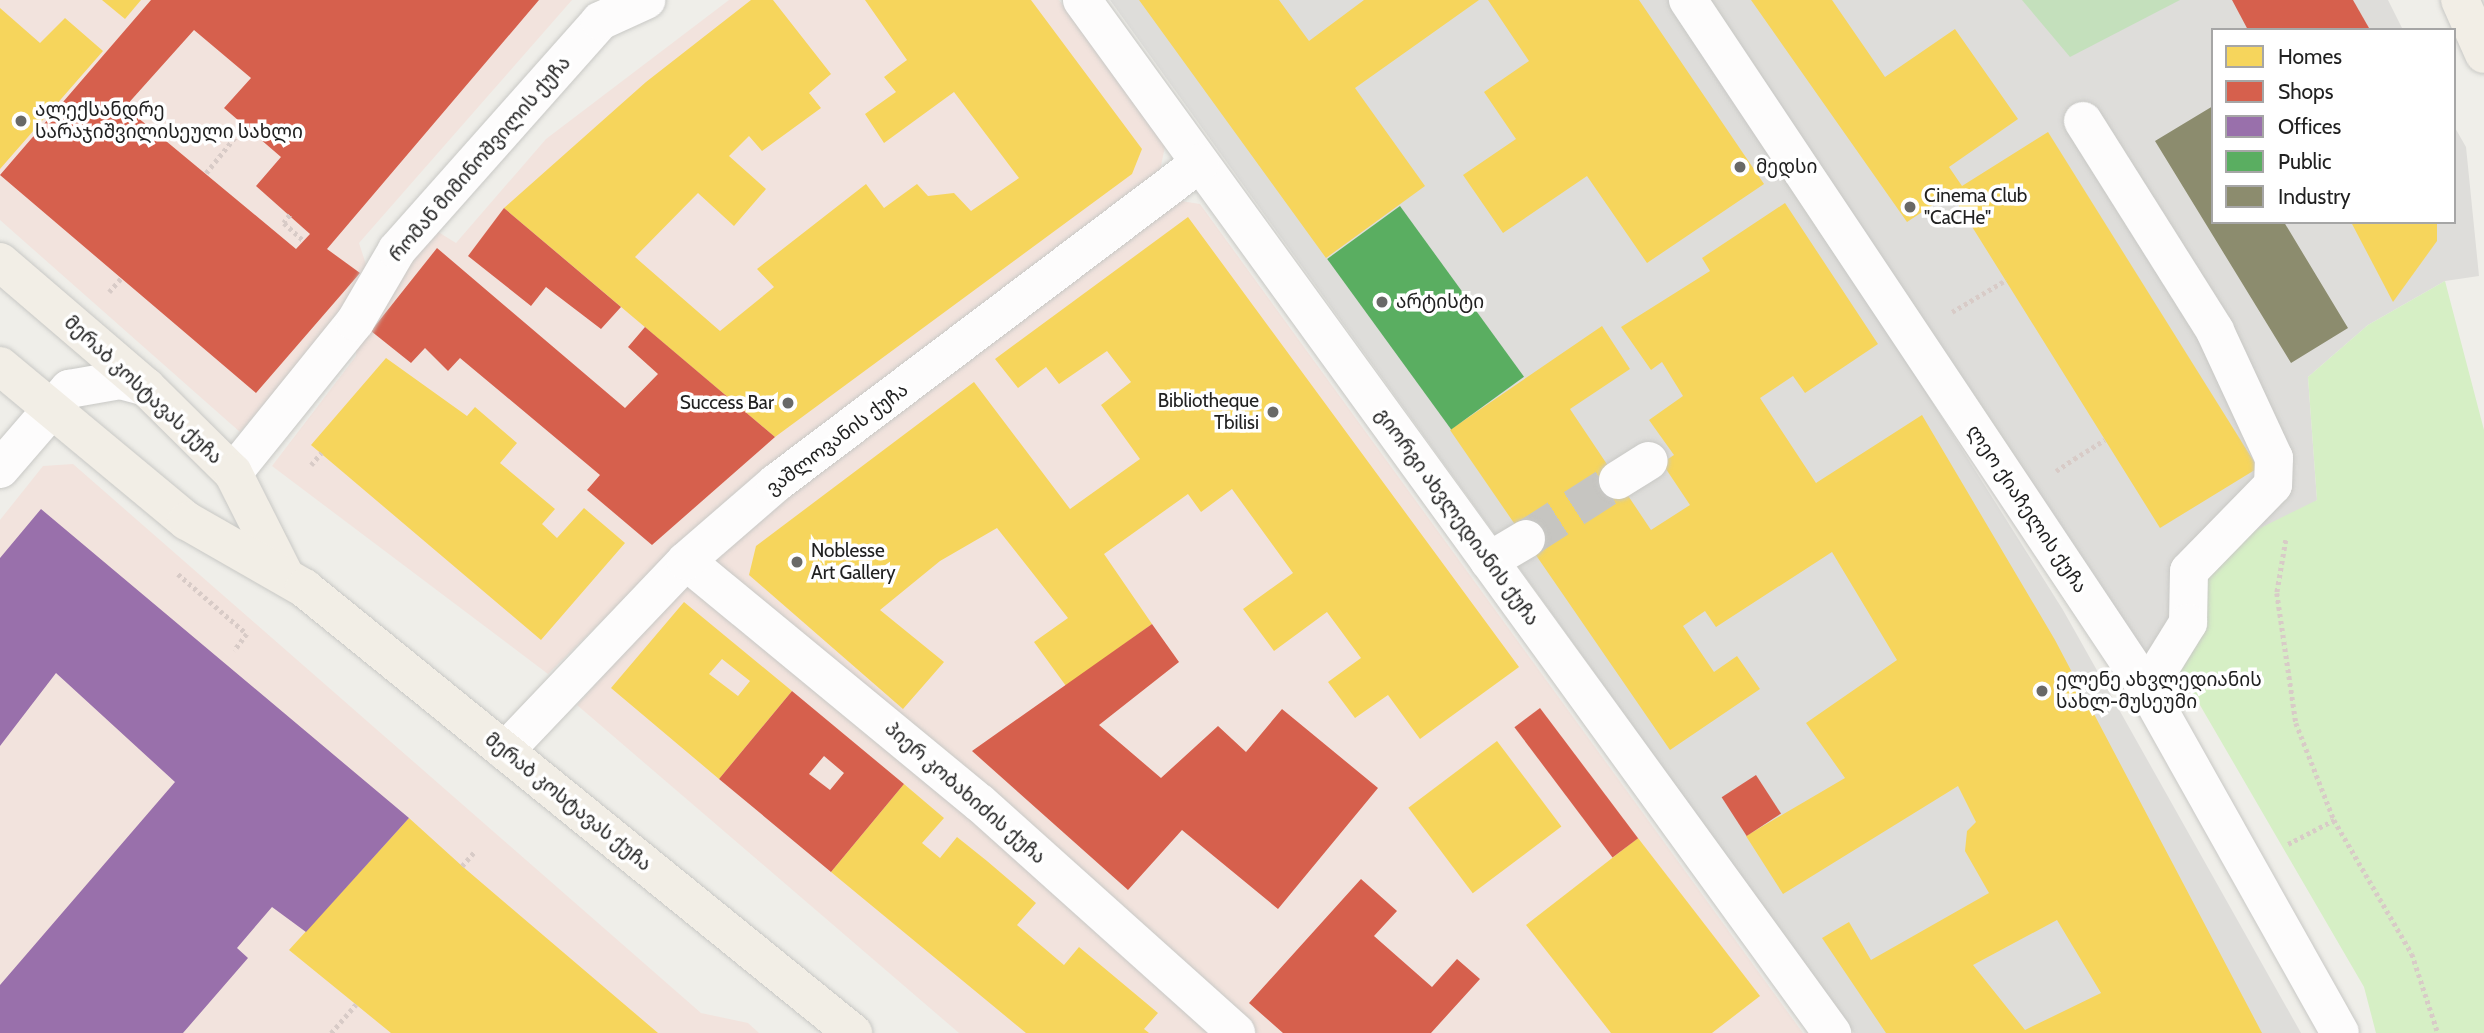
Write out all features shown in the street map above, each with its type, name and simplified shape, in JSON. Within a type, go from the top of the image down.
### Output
[{"type":"main road","points":[[2460,0],[2484,54]]},
{"type":"main road","name":"მერაბ კოსტავას ქუჩა","points":[[0,262],[146,387],[233,473],[283,572]]},
{"type":"main road","name":"მერაბ კოსტავას ქუჩა","points":[[0,366],[187,521],[283,572],[853,1033]]},
{"type":"street","name":"რომან მიმინოშვილის ქუჩა","points":[[233,473],[355,322],[397,250],[600,20],[646,0]]},
{"type":"street","name":"გიორგი ახვლედიანის ქუჩა","points":[[1082,0],[1832,1033]]},
{"type":"street","name":"ლეო ქიაჩელის ქუჩა","points":[[1688,0],[2147,689],[2340,1033]]},
{"type":"street","points":[[2083,121],[2215,331],[2274,458],[2273,485],[2189,571],[2188,623],[2147,689]]},
{"type":"street","name":"ვაშლოვანის ქუჩა","points":[[505,751],[686,561],[776,483],[1200,163]]},
{"type":"street","points":[[0,469],[69,389],[92,383],[146,387]]},
{"type":"street","points":[[1489,561],[1526,539]]},
{"type":"street","name":"პიერ კობახიძის ქუჩა","points":[[686,561],[980,803],[1237,1033]]},
{"type":"path","points":[[206,173],[244,126]]},
{"type":"path","points":[[290,215],[284,223],[304,241]]},
{"type":"path","points":[[109,292],[121,278]]},
{"type":"path","points":[[1958,308],[2006,280]]},
{"type":"path","points":[[2060,468],[2105,440]]},
{"type":"path","points":[[311,465],[321,453]]},
{"type":"path","points":[[2273,485],[2293,506],[2277,593],[2296,723],[2334,820],[2412,954],[2438,1033]]},
{"type":"path","points":[[179,574],[247,634],[234,651]]},
{"type":"path","points":[[2280,849],[2334,820]]},
{"type":"path","points":[[462,866],[475,851]]},
{"type":"path","points":[[331,1033],[356,1004]]},
{"type":"shaded area","points":[[0,0],[572,0],[359,243],[371,280],[240,432],[0,220]]},
{"type":"shaded area","points":[[729,0],[1059,0],[1165,146],[1159,176],[663,561],[548,674],[272,466],[356,356],[356,336],[435,230],[456,243],[546,139]]},
{"type":"shaded area","points":[[1110,0],[1668,0],[1743,101],[2063,610],[2301,1033],[1854,1033]]},
{"type":"shaded area","points":[[1703,0],[2388,0],[2402,28],[2211,28],[2211,224],[2456,224],[2456,130],[2466,147],[2479,276],[2445,281],[2368,325],[2308,377],[2317,500],[2155,679]]},
{"type":"shaded area","points":[[1181,201],[1200,204],[1803,1033],[959,1033],[577,705],[714,552]]},
{"type":"shaded area","points":[[73,464],[701,1013],[748,1023],[759,1033],[0,1033],[0,520],[43,466]]},
{"type":"green space","points":[[2022,0],[2180,0],[2070,57]]},
{"type":"green space","points":[[2445,281],[2484,430],[2484,1033],[2376,1033],[2364,987],[2172,657],[2210,553],[2317,500],[2308,377],[2368,325]]},
{"type":"building: Homes","points":[[102,0],[141,0],[125,19]]},
{"type":"building: Homes","points":[[751,0],[773,0],[831,74],[809,93],[821,108],[762,151],[749,136],[729,156],[766,189],[734,226],[698,193],[635,257],[720,331],[774,287],[757,269],[866,184],[884,208],[917,184],[928,196],[954,193],[971,211],[1019,178],[954,92],[884,143],[865,114],[896,92],[884,77],[907,60],[865,0],[1031,0],[1142,149],[1132,174],[775,437],[504,208],[646,82]]},
{"type":"building: Homes","points":[[1139,0],[1279,0],[1309,41],[1364,0],[1479,0],[1355,88],[1425,186],[1326,258]]},
{"type":"building: Homes","points":[[1488,0],[1639,0],[1764,184],[1647,263],[1587,176],[1503,233],[1463,175],[1516,139],[1484,92],[1529,61]]},
{"type":"building: Homes","points":[[1751,0],[1832,0],[1885,77],[1955,29],[2018,119],[1949,167],[1962,186],[2048,132],[2258,468],[2160,528],[1951,193],[1907,222]]},
{"type":"building: Homes","name":"ალექსანდრე სარაჯიშვილისეული სახლი","points":[[0,8],[40,43],[65,18],[103,51],[0,169]]},
{"type":"building: Homes","points":[[1785,203],[1878,344],[1805,393],[1793,376],[1760,398],[1816,483],[1922,415],[2055,640],[2262,1033],[1886,1033],[1822,938],[1849,922],[1871,960],[1989,893],[1965,851],[1967,831],[1976,822],[1958,786],[1783,894],[1746,836],[1845,778],[1806,723],[1897,660],[1832,552],[1716,627],[1705,611],[1683,626],[1714,672],[1737,656],[1760,689],[1670,750],[1450,430],[1602,326],[1630,369],[1570,409],[1651,530],[1690,505],[1662,463],[1674,455],[1649,420],[1683,396],[1662,362],[1651,370],[1621,327],[1710,271],[1702,258]],"holes":[[[2057,920],[2101,993],[2025,1030],[1973,965]]]},
{"type":"building: Homes","points":[[1188,217],[1519,667],[1420,739],[1388,695],[1355,718],[1328,682],[1361,658],[1327,612],[1274,651],[1243,609],[1293,573],[1232,489],[1201,512],[1188,494],[1104,554],[1152,624],[1066,686],[1034,642],[1068,618],[997,528],[940,561],[880,610],[944,662],[903,709],[749,575],[756,546],[974,382],[1070,509],[1140,459],[1101,405],[1131,382],[1107,351],[1059,384],[1046,367],[1018,388],[995,359]]},
{"type":"building: Homes","points":[[2352,224],[2437,224],[2437,241],[2393,302]]},
{"type":"building: Homes","points":[[386,358],[467,416],[475,407],[517,443],[500,463],[555,509],[542,524],[557,538],[584,508],[625,543],[541,640],[311,445]]},
{"type":"building: Homes","points":[[684,602],[792,691],[719,779],[611,688]],"holes":[[[722,659],[750,681],[738,696],[709,674]]]},
{"type":"building: Homes","points":[[1497,741],[1561,826],[1473,893],[1408,808]]},
{"type":"building: Homes","points":[[904,784],[944,818],[922,843],[940,858],[957,837],[987,861],[1036,903],[1017,925],[1064,965],[1079,947],[1158,1013],[1144,1029],[1149,1033],[1026,1033],[831,872]]},
{"type":"building: Homes","points":[[409,818],[658,1033],[391,1033],[289,950]]},
{"type":"building: Homes","points":[[1638,838],[1760,996],[1712,1033],[1611,1033],[1526,925]]},
{"type":"building: Shops","points":[[151,0],[539,0],[327,249],[360,273],[256,393],[0,175]],"holes":[[[194,30],[251,78],[224,108],[281,157],[256,186],[310,234],[296,249],[125,107]]]},
{"type":"building: Shops","points":[[2232,0],[2353,0],[2369,28],[2247,28]]},
{"type":"building: Shops","points":[[504,208],[621,307],[601,329],[546,287],[531,306],[468,256]]},
{"type":"building: Shops","points":[[437,248],[625,408],[658,374],[628,347],[645,327],[775,437],[652,545],[587,490],[600,475],[460,358],[448,371],[425,348],[411,363],[371,331]]},
{"type":"building: Shops","points":[[1152,624],[1179,662],[1099,725],[1161,778],[1218,726],[1246,752],[1282,709],[1378,788],[1278,909],[1182,830],[1128,890],[972,751]]},
{"type":"building: Shops","points":[[792,691],[904,784],[831,872],[719,779]],"holes":[[[824,756],[844,773],[830,790],[809,774]]]},
{"type":"building: Shops","points":[[1540,708],[1638,838],[1613,857],[1514,727]]},
{"type":"building: Shops","points":[[1756,775],[1781,814],[1747,836],[1722,797]]},
{"type":"building: Shops","points":[[1361,879],[1397,911],[1374,936],[1432,987],[1457,959],[1480,979],[1431,1033],[1283,1033],[1249,1003]]},
{"type":"building: Offices","points":[[41,509],[409,818],[306,932],[272,907],[237,948],[248,958],[183,1033],[0,1033],[0,985],[175,782],[56,673],[0,746],[0,558]]},
{"type":"building: Public","points":[[1400,206],[1524,377],[1451,430],[1327,259]]},
{"type":"building: Industry","points":[[2211,107],[2211,224],[2285,224],[2348,328],[2291,363],[2155,141]]},
{"type":"tunnel","points":[[1526,539],[1618,480]]},
{"type":"place","name":"ალექსანდრე სარაჯიშვილისეული სახლი","points":[[21,121]]},
{"type":"place","name":"მედსი","points":[[1740,167]]},
{"type":"place","name":"Cinema Club \"CaCHe\"","points":[[1910,207]]},
{"type":"place","name":"არტისტი","points":[[1382,302]]},
{"type":"place","name":"Success Bar","points":[[788,403]]},
{"type":"place","name":"Bibliotheque Tbilisi","points":[[1273,412]]},
{"type":"place","name":"Noblesse Art Gallery","points":[[797,562]]},
{"type":"place","name":"ელენე ახვლედიანის სახლ-მუსეუმი","points":[[2042,691]]}]
